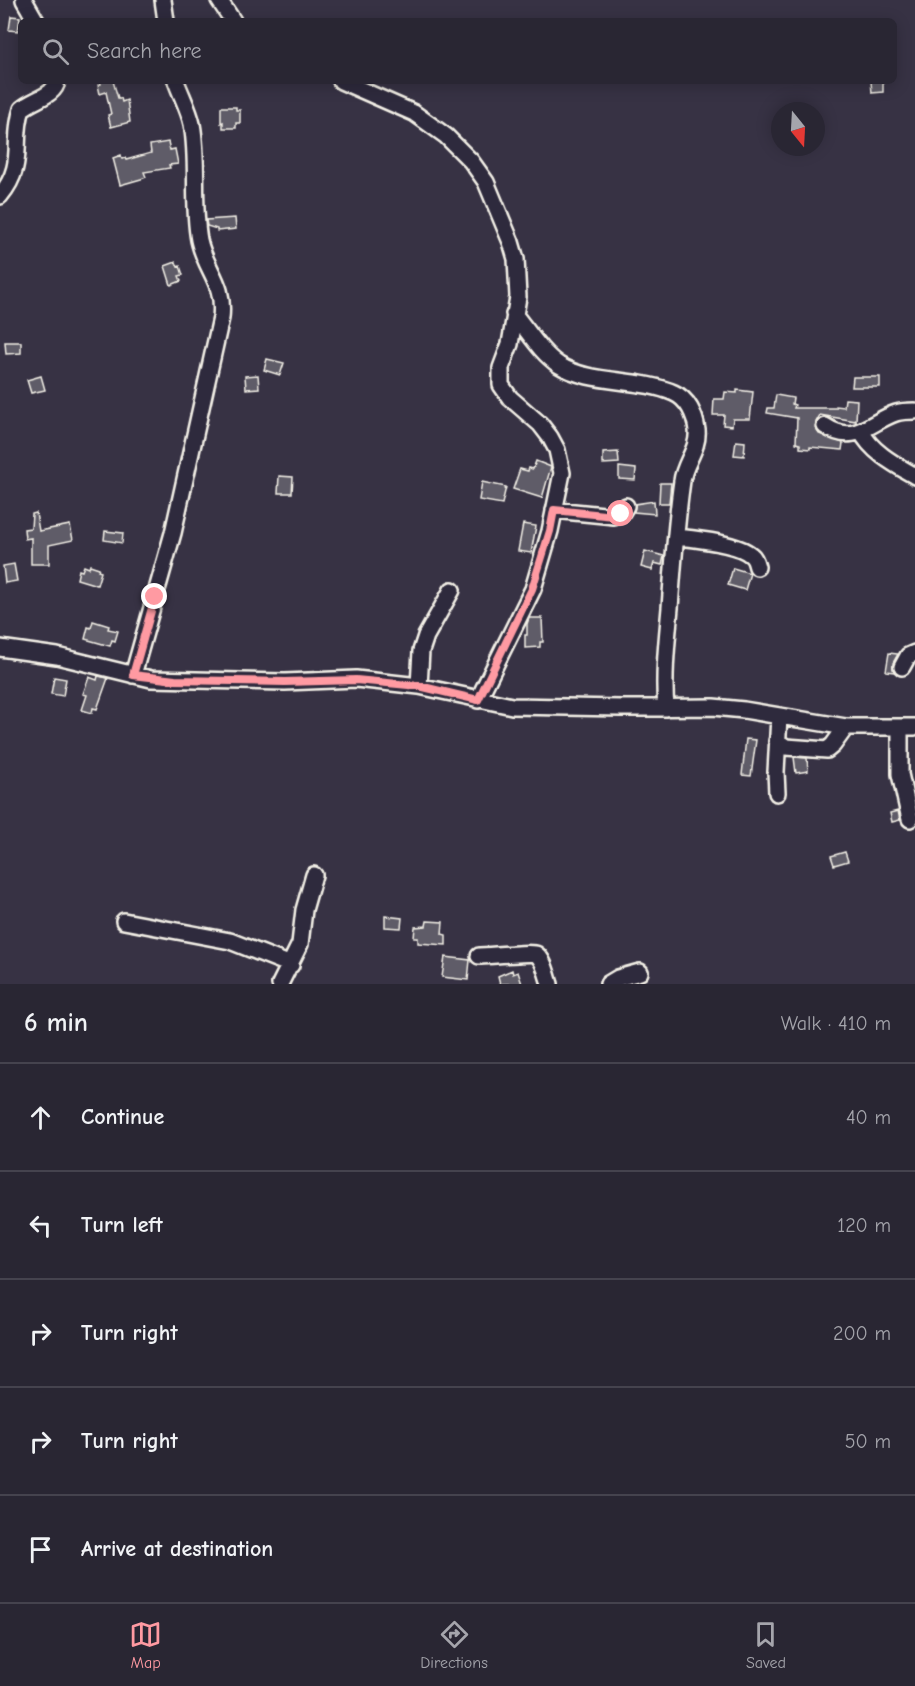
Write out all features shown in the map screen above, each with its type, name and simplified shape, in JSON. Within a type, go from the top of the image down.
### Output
[{"type":"street","points":[[24,0],[34,18]]},
{"type":"street","points":[[163,0],[166,18]]},
{"type":"street","points":[[219,0],[231,18]]},
{"type":"street","points":[[0,196],[12,179],[16,164],[22,109],[53,91],[56,84]]},
{"type":"street","points":[[133,675],[173,532],[221,318],[221,293],[208,266],[199,239],[192,125],[177,84]]},
{"type":"street","points":[[348,84],[414,113],[446,136],[479,171],[486,182],[516,259],[518,297],[510,344],[501,368],[501,385],[510,398],[540,424],[557,450],[562,473],[550,531],[532,589],[478,700]]},
{"type":"street","points":[[514,314],[549,357],[562,366],[581,373],[644,384],[675,393],[689,404],[697,430],[697,444],[684,470],[665,667],[666,708]]},
{"type":"street","points":[[825,426],[831,430],[850,434],[861,431],[894,413],[915,411]]},
{"type":"street","points":[[861,431],[875,450],[915,476]]},
{"type":"street","points":[[554,510],[614,516],[621,514],[626,506]]},
{"type":"street","points":[[677,537],[726,544],[750,554],[757,567]]},
{"type":"street","points":[[419,686],[421,651],[426,636],[452,590]]},
{"type":"street","points":[[0,648],[57,656],[133,675],[175,680],[285,682],[356,680],[419,686],[512,706],[538,708],[713,707],[846,727],[907,727],[900,774],[910,819]]},
{"type":"street","points":[[902,667],[908,656],[915,653]]},
{"type":"street","points":[[777,794],[779,716]]},
{"type":"street","points":[[777,741],[786,747],[826,750],[833,745],[846,727]]},
{"type":"street","points":[[280,984],[300,944],[304,910],[314,875]]},
{"type":"street","points":[[124,921],[230,941],[291,965]]},
{"type":"street","points":[[479,957],[529,952],[537,954],[543,963],[550,984]]},
{"type":"street","points":[[607,984],[640,972]]},
{"type":"building","points":[[11,16],[20,17],[18,18],[18,31],[9,30]]},
{"type":"building","points":[[114,84],[118,98],[121,98],[122,102],[127,100],[130,122],[111,127],[108,115],[111,114],[106,92],[100,94],[98,85]]},
{"type":"building","points":[[871,84],[883,84],[883,92],[872,93]]},
{"type":"building","points":[[221,107],[236,107],[236,110],[240,110],[240,123],[236,123],[236,128],[223,128]]},
{"type":"building","points":[[168,142],[170,150],[175,149],[178,164],[169,165],[170,168],[144,172],[146,177],[120,185],[113,158],[121,155],[122,159],[126,160],[151,153],[150,145]]},
{"type":"building","points":[[235,218],[236,229],[217,231],[207,226],[206,220]]},
{"type":"building","points":[[176,262],[183,275],[179,276],[181,281],[171,285],[165,266]]},
{"type":"building","points":[[5,342],[21,342],[21,353],[6,354]]},
{"type":"building","points":[[267,359],[284,363],[280,375],[264,370]]},
{"type":"building","points":[[258,375],[259,388],[246,389],[245,376]]},
{"type":"building","points":[[41,376],[45,390],[31,393],[27,380]]},
{"type":"building","points":[[853,377],[880,377],[880,387],[852,387]]},
{"type":"building","points":[[737,390],[753,392],[750,419],[733,419],[732,426],[723,425],[724,415],[713,415],[714,399],[724,399],[725,392],[737,393]]},
{"type":"building","points":[[776,395],[793,398],[794,408],[844,407],[845,399],[857,400],[856,421],[820,415],[816,422],[815,427],[819,434],[843,443],[842,450],[800,448],[800,444],[796,443],[797,418],[767,413],[768,408],[774,408]]},
{"type":"building","points":[[736,441],[745,442],[744,456],[734,455]]},
{"type":"building","points":[[618,452],[619,463],[603,464],[603,453]]},
{"type":"building","points":[[536,461],[551,467],[542,498],[513,489],[520,469],[528,471],[529,468],[533,469]]},
{"type":"building","points":[[619,467],[636,469],[635,480],[619,479]]},
{"type":"building","points":[[279,476],[293,477],[292,493],[278,493]]},
{"type":"building","points":[[482,482],[506,487],[502,504],[479,500]]},
{"type":"building","points":[[660,483],[671,483],[669,503],[659,503]]},
{"type":"building","points":[[654,501],[655,514],[634,512],[635,504]]},
{"type":"building","points":[[36,513],[39,531],[70,525],[73,540],[49,545],[49,564],[31,564],[31,538],[25,539],[24,529],[31,528],[32,514]]},
{"type":"building","points":[[523,524],[536,526],[531,553],[518,551]]},
{"type":"building","points":[[105,531],[123,533],[122,543],[104,540]]},
{"type":"building","points":[[645,551],[664,556],[662,565],[654,563],[652,570],[641,567]]},
{"type":"building","points":[[14,564],[17,581],[5,583],[3,566]]},
{"type":"building","points":[[90,565],[99,568],[98,571],[101,572],[97,585],[77,579],[79,570],[82,571],[84,566],[89,568]]},
{"type":"building","points":[[733,568],[750,573],[745,590],[728,585]]},
{"type":"building","points":[[529,618],[542,618],[543,642],[540,642],[540,647],[525,648]]},
{"type":"building","points":[[93,621],[109,626],[108,629],[118,631],[115,641],[112,640],[110,646],[85,639],[88,627],[91,628]]},
{"type":"building","points":[[889,653],[898,654],[893,663],[894,672],[886,671]]},
{"type":"building","points":[[98,676],[108,678],[97,709],[93,708],[92,713],[82,710],[87,695],[83,694],[89,677],[97,680]]},
{"type":"building","points":[[54,677],[66,679],[63,696],[51,694]]},
{"type":"building","points":[[746,739],[756,740],[751,776],[742,775]]},
{"type":"building","points":[[794,757],[807,758],[808,771],[796,773]]},
{"type":"building","points":[[898,811],[900,820],[892,822],[890,813]]},
{"type":"building","points":[[845,852],[848,861],[834,865],[831,856]]},
{"type":"building","points":[[385,916],[402,918],[401,928],[385,927]]},
{"type":"building","points":[[427,921],[443,922],[442,934],[446,935],[446,945],[418,943],[418,938],[414,938],[415,927],[426,926]]},
{"type":"building","points":[[445,957],[470,960],[468,980],[442,977]]},
{"type":"building","points":[[512,970],[513,974],[518,972],[522,984],[500,984],[498,976]]},
{"type":"route","points":[[155,597],[133,675],[175,680],[285,682],[356,680],[419,686],[478,700],[532,589],[554,510],[614,516],[621,514]]}]
